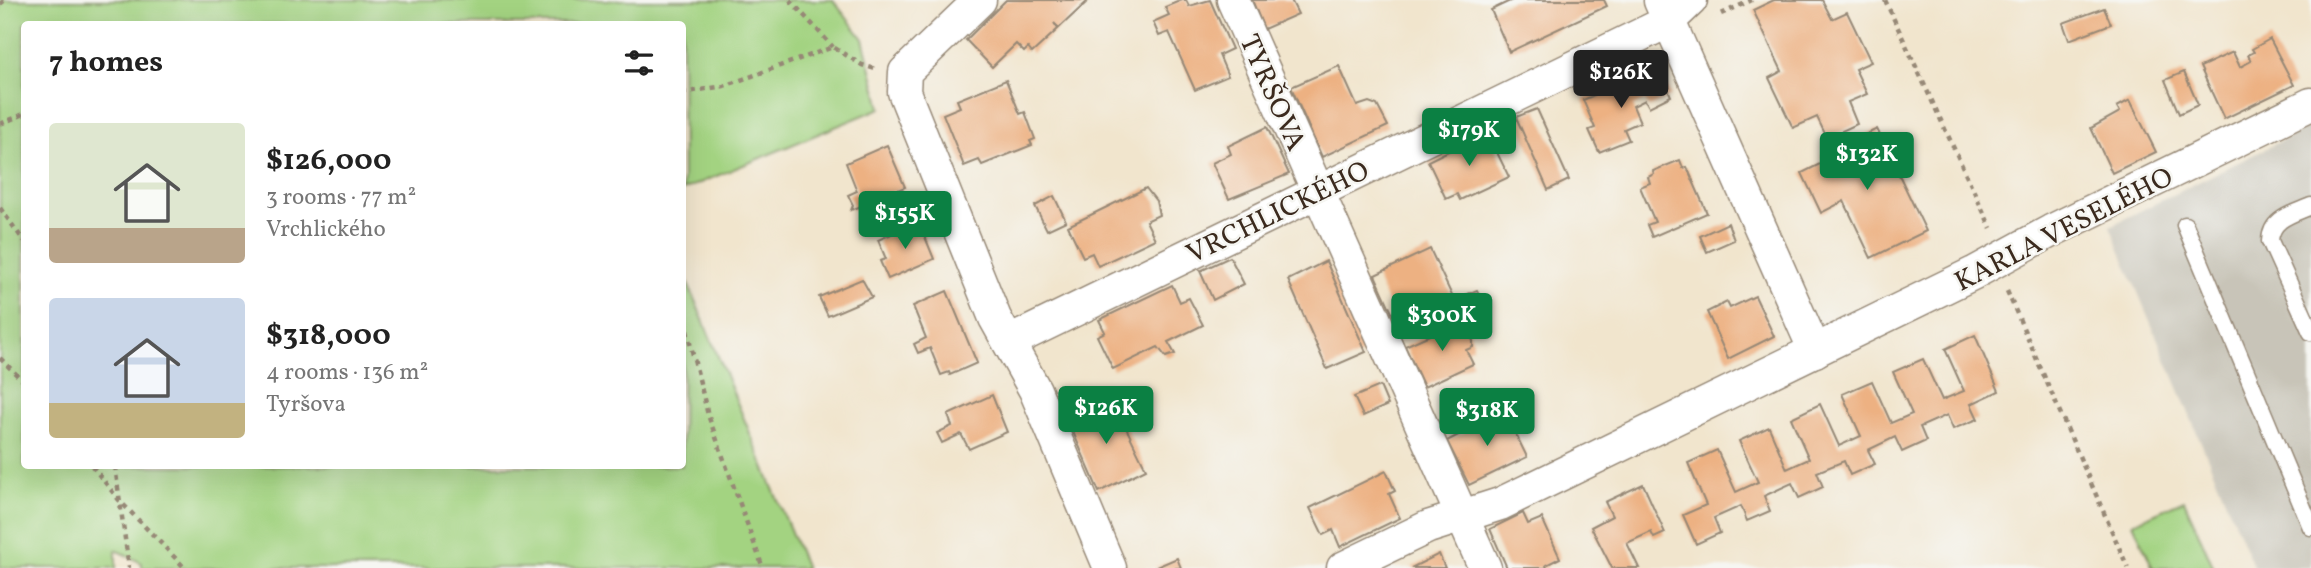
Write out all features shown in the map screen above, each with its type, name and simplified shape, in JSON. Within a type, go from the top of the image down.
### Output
[{"type":"street","points":[[980,0],[892,71],[904,92],[995,318],[1035,390],[1110,568]]},
{"type":"street","name":"TYRŠOVA","points":[[1233,0],[1485,568]]},
{"type":"street","points":[[1683,10],[1815,351]]},
{"type":"street","name":"VRCHLICKÉHO","points":[[1009,342],[1683,10]]},
{"type":"street","name":"KARLA VESELÉHO","points":[[1343,568],[1428,527],[1500,504],[1815,351],[2311,104]]},
{"type":"lane","points":[[2311,206],[2279,221],[2271,232],[2270,241],[2311,332]]},
{"type":"lane","points":[[2185,225],[2311,527]]},
{"type":"path","points":[[0,4],[5,0]]},
{"type":"path","points":[[790,0],[832,47],[862,65],[892,71]]},
{"type":"path","points":[[1683,10],[1752,0]]},
{"type":"path","points":[[1885,0],[1994,235]]},
{"type":"path","points":[[686,92],[723,86],[832,47]]},
{"type":"path","points":[[0,124],[21,115]]},
{"type":"path","points":[[0,208],[21,237]]},
{"type":"path","points":[[2001,278],[2128,568]]},
{"type":"path","points":[[686,327],[708,415],[763,568]]},
{"type":"path","points":[[0,358],[21,379]]},
{"type":"path","points":[[94,469],[119,500],[185,568]]},
{"type":"path","points":[[115,469],[129,568]]},
{"type":"shaded area","points":[[2311,126],[2311,568],[2254,568],[2110,226]]},
{"type":"green space","points":[[0,0],[833,0],[863,39],[881,108],[686,189],[686,21],[21,21],[21,469],[686,469],[686,279],[806,568],[142,568],[142,563],[116,550],[116,568],[0,568]]},
{"type":"green space","points":[[2184,500],[2214,568],[2153,568],[2133,523]]},
{"type":"building","points":[[1006,0],[1089,0],[1059,28],[1054,23],[1058,29],[1032,53],[1028,48],[1024,52],[1016,44],[992,67],[966,40]]},
{"type":"building","points":[[1186,0],[1189,6],[1210,0],[1232,49],[1219,55],[1228,76],[1195,90],[1169,32],[1159,36],[1153,22],[1169,15],[1165,7]]},
{"type":"building","points":[[1252,0],[1291,0],[1298,14],[1264,29]]},
{"type":"building","points":[[1512,0],[1604,0],[1607,6],[1509,52],[1491,10]]},
{"type":"building","points":[[1774,0],[1822,0],[1832,19],[1847,12],[1871,62],[1855,69],[1867,94],[1848,102],[1857,124],[1827,138],[1817,117],[1793,128],[1769,78],[1782,71],[1753,10]]},
{"type":"building","points":[[2104,8],[2111,24],[2069,40],[2063,23]]},
{"type":"building","points":[[2270,39],[2294,85],[2224,119],[2200,67],[2233,52],[2240,67],[2251,61],[2248,55],[2254,52],[2252,49]]},
{"type":"building","points":[[1339,66],[1357,106],[1369,102],[1377,105],[1388,126],[1322,157],[1291,87]]},
{"type":"building","points":[[2184,72],[2198,105],[2179,114],[2165,80]]},
{"type":"building","points":[[1661,73],[1671,96],[1649,107],[1645,100],[1633,106],[1640,122],[1624,129],[1629,140],[1599,152],[1589,130],[1595,128],[1583,100],[1622,83],[1627,94]]},
{"type":"building","points":[[1006,80],[1020,114],[1025,112],[1035,139],[1030,141],[1032,145],[982,165],[979,160],[964,166],[943,114],[960,107],[957,100]]},
{"type":"building","points":[[2130,100],[2156,152],[2112,173],[2091,128],[2120,112],[2117,107]]},
{"type":"building","points":[[1537,109],[1569,180],[1548,190],[1516,117]]},
{"type":"building","points":[[1267,127],[1289,174],[1229,199],[1212,163],[1231,154],[1228,146]]},
{"type":"building","points":[[1877,129],[1926,231],[1871,258],[1844,201],[1821,213],[1802,173],[1824,162],[1821,156]]},
{"type":"building","points":[[1487,132],[1509,177],[1460,200],[1457,194],[1446,199],[1428,161]]},
{"type":"building","points":[[887,145],[905,187],[878,198],[881,207],[867,212],[864,205],[851,210],[853,205],[848,195],[857,191],[846,163]]},
{"type":"building","points":[[1680,160],[1683,168],[1687,167],[1707,213],[1652,237],[1647,225],[1655,222],[1640,187],[1650,183],[1648,177],[1654,174],[1653,171]]},
{"type":"building","points":[[1146,188],[1156,201],[1159,215],[1146,221],[1155,239],[1098,266],[1092,253],[1083,257],[1068,226]]},
{"type":"building","points":[[1054,196],[1066,221],[1047,230],[1035,206]]},
{"type":"building","points":[[919,222],[934,259],[888,279],[880,261],[886,259],[878,240]]},
{"type":"building","points":[[1728,223],[1734,240],[1707,252],[1700,236]]},
{"type":"building","points":[[1430,249],[1454,300],[1477,290],[1485,306],[1446,325],[1435,301],[1421,308],[1419,303],[1393,315],[1375,275]]},
{"type":"building","points":[[1230,257],[1244,284],[1213,300],[1200,271]]},
{"type":"building","points":[[1326,261],[1366,352],[1327,369],[1288,280]]},
{"type":"building","points":[[862,279],[872,297],[828,316],[819,297]]},
{"type":"building","points":[[1172,285],[1180,302],[1189,298],[1203,325],[1168,342],[1175,354],[1166,357],[1158,347],[1113,369],[1097,336],[1105,332],[1099,320]]},
{"type":"building","points":[[947,291],[977,363],[950,375],[949,372],[941,375],[930,348],[918,353],[914,344],[926,338],[913,306]]},
{"type":"building","points":[[1755,296],[1774,336],[1728,359],[1707,312],[1727,302],[1730,308]]},
{"type":"building","points":[[1463,320],[1473,341],[1473,347],[1466,350],[1473,364],[1424,387],[1405,346]]},
{"type":"building","points":[[1975,335],[1999,391],[1971,404],[1978,419],[1953,429],[1947,415],[1920,427],[1926,441],[1902,452],[1895,437],[1868,450],[1875,464],[1850,475],[1844,461],[1817,472],[1823,487],[1799,498],[1792,483],[1764,496],[1770,511],[1747,521],[1741,506],[1714,518],[1720,533],[1696,544],[1683,515],[1706,505],[1688,463],[1717,450],[1736,492],[1758,482],[1739,441],[1769,427],[1787,469],[1809,459],[1791,418],[1820,404],[1839,446],[1861,436],[1842,394],[1872,381],[1891,423],[1912,414],[1893,372],[1923,359],[1942,400],[1964,391],[1945,349]]},
{"type":"building","points":[[1380,386],[1388,405],[1363,416],[1354,397]]},
{"type":"building","points":[[992,395],[1007,432],[969,449],[961,434],[942,443],[937,433],[952,426],[948,415]]},
{"type":"building","points":[[1102,403],[1106,414],[1117,409],[1146,469],[1099,492],[1067,418]]},
{"type":"building","points":[[1505,412],[1527,457],[1469,485],[1447,441],[1472,428],[1469,421],[1481,415],[1484,422]]},
{"type":"building","points":[[1386,471],[1395,491],[1389,494],[1400,518],[1340,547],[1333,530],[1323,535],[1310,508]]},
{"type":"building","points":[[1643,484],[1665,533],[1654,538],[1651,532],[1627,543],[1639,568],[1612,568],[1591,527],[1612,516],[1605,502]]},
{"type":"building","points":[[1523,513],[1528,524],[1542,518],[1560,558],[1546,565],[1547,568],[1507,568],[1490,529]]},
{"type":"building","points":[[1439,554],[1445,568],[1411,568]]},
{"type":"building","points":[[1177,558],[1181,568],[1154,568]]}]
